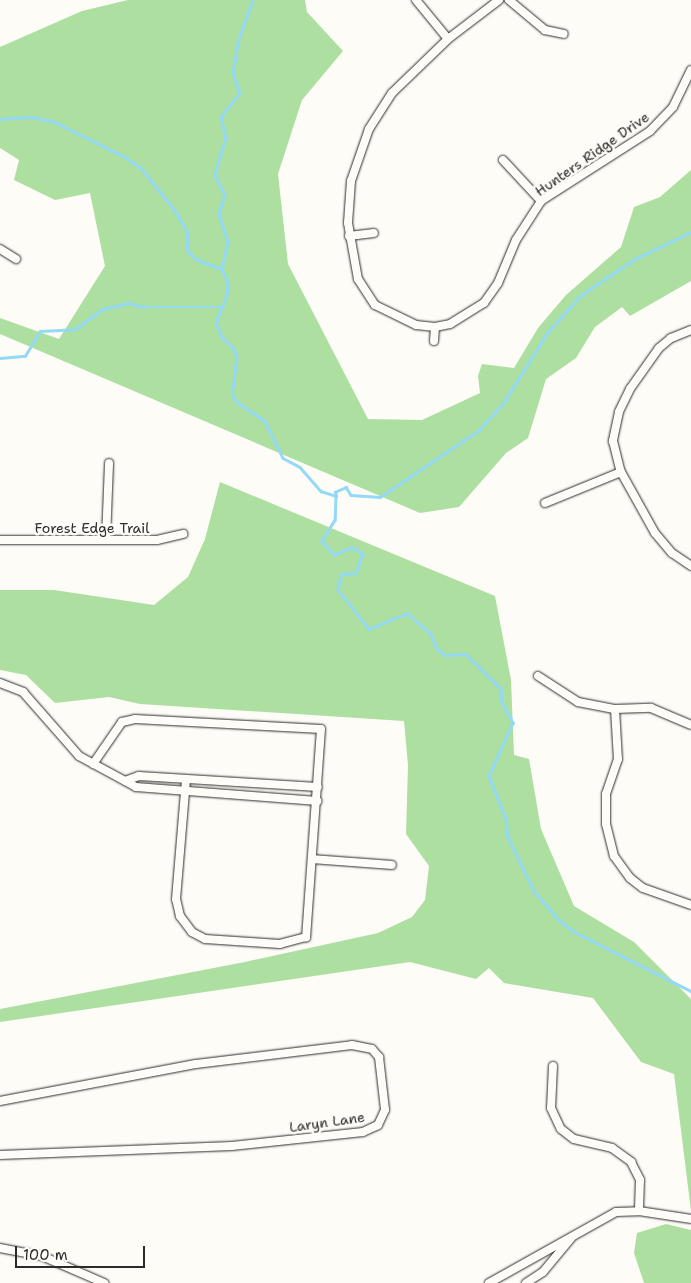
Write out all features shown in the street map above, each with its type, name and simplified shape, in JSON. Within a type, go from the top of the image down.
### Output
[{"type":"street","points":[[416,0],[448,39]]},
{"type":"street","name":"Hunters Ridge Drive","points":[[499,0],[448,39],[401,83],[369,130],[351,181],[349,236],[358,279],[374,305],[416,325],[436,327],[462,318],[491,294],[516,240],[541,202],[650,131],[673,107],[691,70]]},
{"type":"street","points":[[509,0],[545,30],[564,34]]},
{"type":"street","points":[[503,160],[541,202]]},
{"type":"street","points":[[349,236],[374,233]]},
{"type":"street","points":[[0,249],[16,259]]},
{"type":"street","points":[[434,341],[436,327]]},
{"type":"street","points":[[691,330],[671,338],[659,348],[618,412],[613,441],[621,472],[660,540],[672,553],[691,566]]},
{"type":"street","points":[[106,539],[108,463]]},
{"type":"street","points":[[544,503],[621,472]]},
{"type":"street","name":"Forest Edge Trail","points":[[0,540],[157,540],[183,534]]},
{"type":"street","points":[[538,676],[578,702],[616,709],[651,708],[691,725]]},
{"type":"street","points":[[0,683],[23,692],[79,756],[136,787],[186,793],[317,801]]},
{"type":"street","points":[[616,709],[618,759],[606,794],[606,824],[614,856],[630,878],[643,888],[691,905]]},
{"type":"street","points":[[93,764],[122,722],[135,719],[321,729],[306,937],[280,944],[204,939],[192,932],[180,916],[176,899],[186,781]]},
{"type":"street","points":[[125,781],[139,776],[186,781],[318,788]]},
{"type":"street","points":[[312,859],[392,865]]},
{"type":"street","name":"Laryn Lane","points":[[0,1101],[196,1064],[352,1045],[372,1049],[379,1057],[386,1110],[378,1125],[362,1132],[232,1146],[0,1155]]},
{"type":"street","points":[[553,1066],[551,1108],[558,1124],[574,1140],[612,1148],[631,1162],[640,1180],[639,1211]]},
{"type":"street","points":[[489,1283],[606,1215],[639,1211],[691,1219]]},
{"type":"street","points":[[526,1283],[543,1272],[574,1234]]},
{"type":"street","points":[[0,1248],[42,1256],[91,1280],[104,1283]]},
{"type":"green space","points":[[128,0],[305,0],[307,12],[343,51],[302,100],[278,174],[288,264],[368,419],[422,420],[480,393],[478,376],[482,364],[514,368],[538,328],[566,295],[621,247],[634,207],[660,197],[691,170],[691,281],[630,316],[622,307],[595,327],[576,358],[546,379],[528,438],[506,453],[459,507],[420,513],[0,334],[0,318],[59,339],[105,266],[90,193],[55,200],[14,180],[19,160],[0,148],[0,47],[82,11]]},
{"type":"green space","points":[[220,482],[495,596],[511,680],[514,755],[529,759],[541,829],[574,906],[634,942],[691,999],[691,1211],[674,1074],[641,1062],[593,998],[504,983],[489,968],[476,979],[410,962],[0,1022],[0,1009],[245,962],[378,933],[412,917],[425,900],[429,866],[406,834],[408,765],[404,721],[140,704],[109,697],[55,703],[26,675],[0,670],[0,590],[54,590],[154,605],[188,577],[205,539]]},
{"type":"green space","points":[[666,1224],[691,1230],[691,1283],[644,1283],[634,1253],[637,1233]]},
{"type":"waterway","points":[[253,0],[239,39],[233,73],[240,93],[221,117],[226,138],[215,175],[225,195],[219,214],[228,241],[222,269],[228,282],[227,295],[216,323],[222,337],[233,348],[237,356],[232,394],[237,402],[265,421],[283,458],[300,467],[321,491],[336,496]]},
{"type":"waterway","points":[[0,119],[32,117],[55,122],[125,157],[142,169],[176,212],[188,234],[187,251],[198,260],[222,269]]},
{"type":"waterway","points":[[336,496],[335,492],[346,487],[351,495],[380,497],[479,430],[504,402],[547,333],[581,295],[635,259],[691,232]]},
{"type":"waterway","points":[[0,358],[25,356],[40,331],[75,329],[103,309],[129,303],[144,307],[222,307]]},
{"type":"waterway","points":[[336,496],[335,520],[322,541],[334,555],[352,547],[363,554],[356,573],[341,575],[338,590],[369,629],[407,613],[431,634],[437,649],[446,655],[466,654],[501,689],[502,702],[513,723],[489,776],[506,819],[508,837],[534,891],[560,921],[573,931],[691,991]]}]
